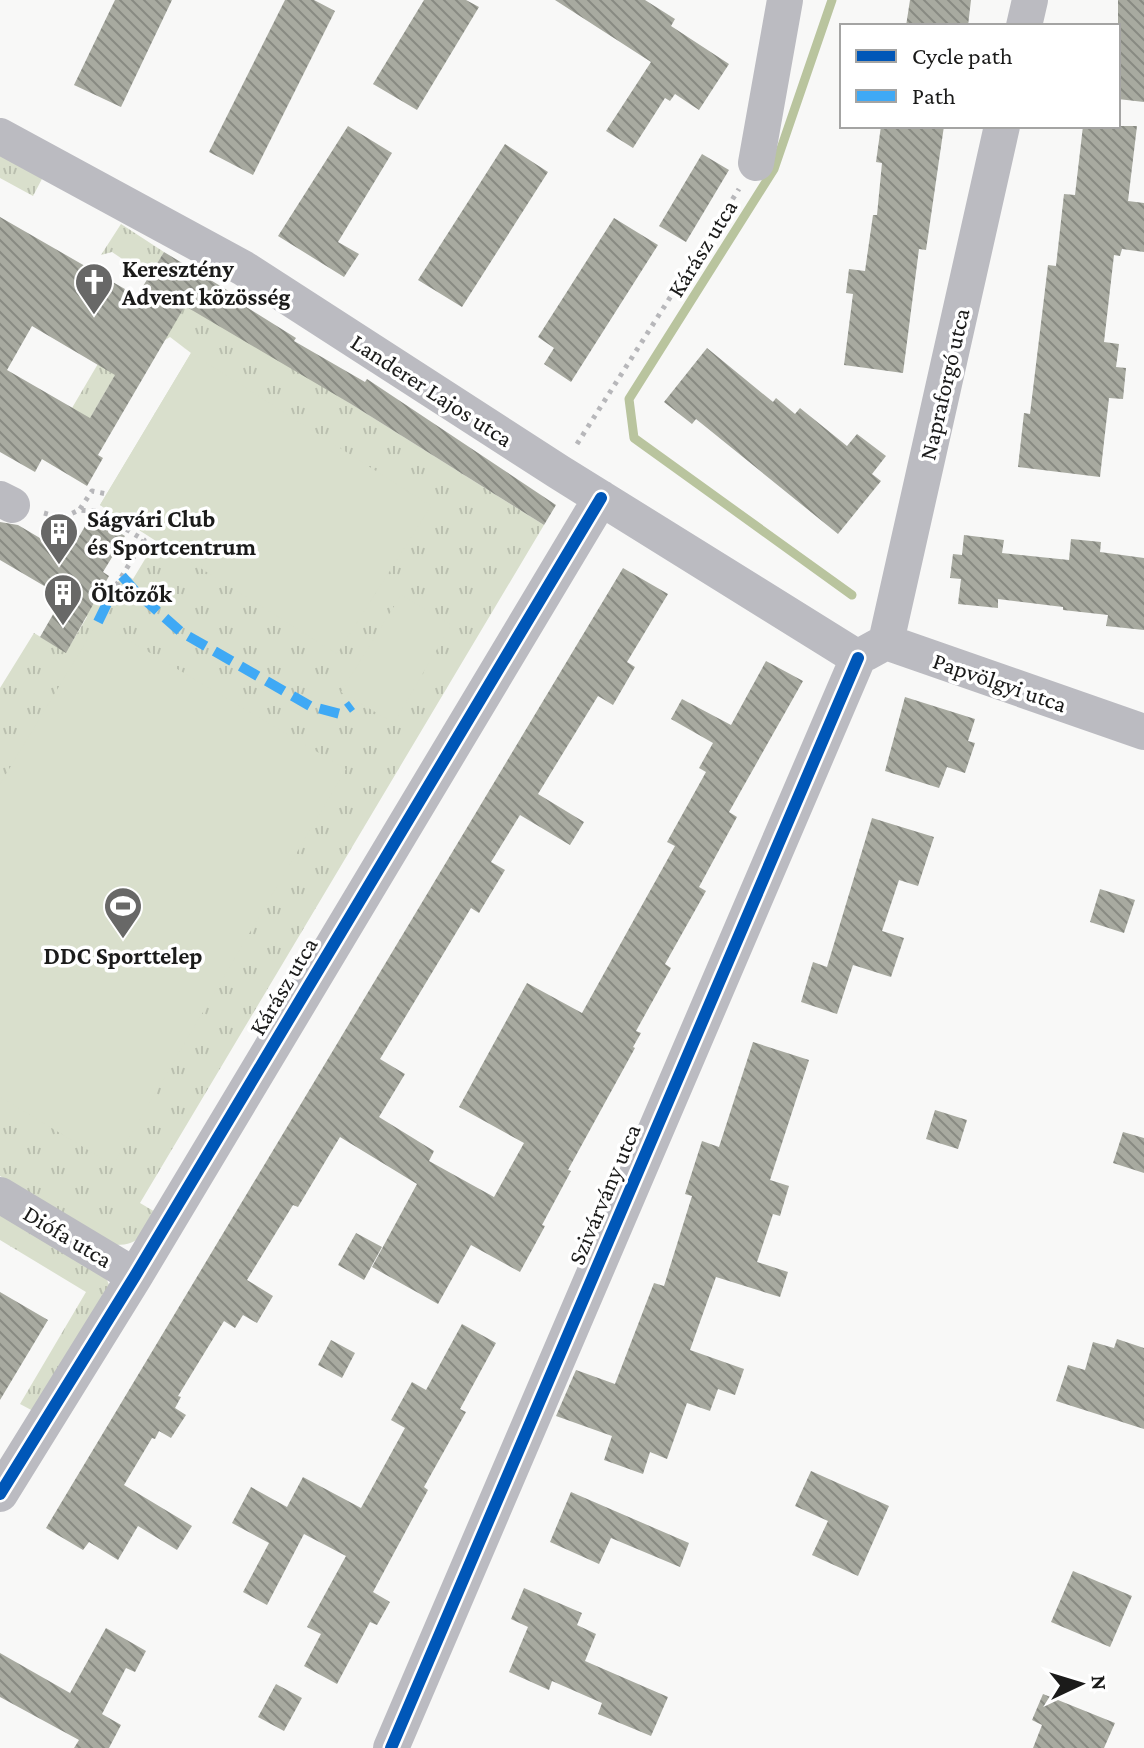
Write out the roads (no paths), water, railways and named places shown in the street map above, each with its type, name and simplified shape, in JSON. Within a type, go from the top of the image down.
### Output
[{"type":"street","points":[[756,163],[785,0]]},
{"type":"street","points":[[1024,24],[1030,0]]},
{"type":"street","name":"Napraforgó utca","points":[[872,650],[1002,128]]},
{"type":"street","name":"Landerer Lajos utca","points":[[0,136],[243,268],[601,498],[872,650]]},
{"type":"street","name":"Kárász utca","points":[[0,1494],[135,1276],[601,498]]},
{"type":"street","name":"Papvölgyi utca","points":[[872,650],[1144,732]]},
{"type":"street","name":"Szivárvány utca","points":[[391,1748],[872,650]]},
{"type":"street","name":"Diófa utca","points":[[0,1195],[135,1276]]},
{"type":"waterway","points":[[832,0],[774,169],[629,399],[634,438],[852,595]]},
{"type":"place","name":"Keresztény Advent közösség","points":[[94,316]]},
{"type":"place","name":"Ságvári Club és Sportcentrum","points":[[59,566]]},
{"type":"place","name":"Öltözők","points":[[63,627]]},
{"type":"place","name":"DDC Sporttelep","points":[[123,940]]}]
